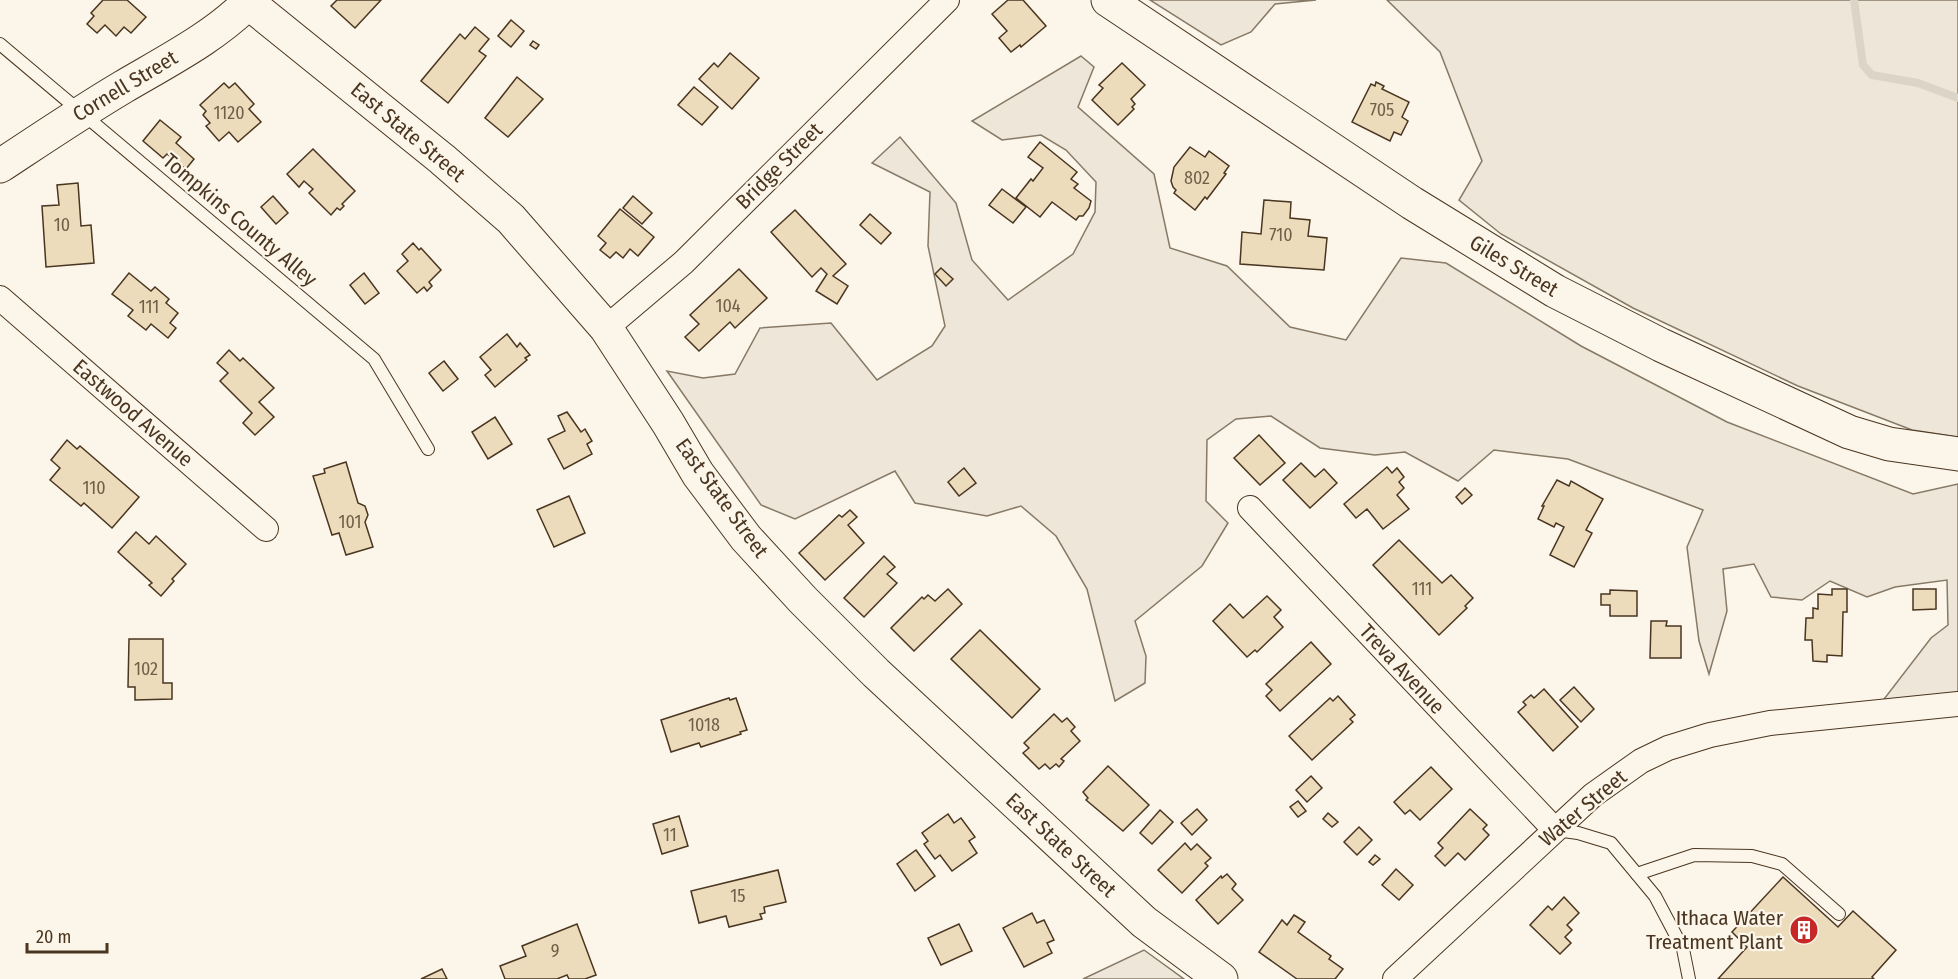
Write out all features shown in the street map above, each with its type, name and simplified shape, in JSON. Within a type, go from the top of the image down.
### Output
[{"type":"main road","name":"Giles Street","points":[[1108,0],[1412,203],[1555,291],[1661,345],[1849,432],[1889,444],[1958,454]]},
{"type":"main road","name":"East State Street","points":[[248,1],[442,159],[510,219],[606,328],[668,423],[698,474],[746,537],[803,600],[885,681],[1144,922],[1221,979]]},
{"type":"main road","name":"Cornell Street","points":[[0,166],[81,112],[189,48],[227,22],[248,1]]},
{"type":"street","name":"Bridge Street","points":[[606,328],[684,262],[948,0]]},
{"type":"street","name":"Eastwood Avenue","points":[[0,298],[266,529]]},
{"type":"street","name":"Treva Avenue","points":[[1250,508],[1554,829]]},
{"type":"street","name":"Water Street","points":[[1395,979],[1554,829],[1593,795],[1641,761],[1668,748],[1710,735],[1770,723],[1958,704]]},
{"type":"lane","name":"Tompkins County Alley","points":[[0,44],[374,359],[428,449]]},
{"type":"lane","points":[[1554,829],[1578,833],[1611,843],[1655,896],[1683,949],[1689,979]]},
{"type":"lane","points":[[1637,874],[1694,855],[1752,856],[1782,864],[1839,914]]},
{"type":"shaded area","points":[[1150,0],[1316,0],[1275,4],[1251,32],[1221,45]]},
{"type":"shaded area","points":[[1387,0],[1958,0],[1958,437],[1912,430],[1798,386],[1633,308],[1501,234],[1459,200],[1482,161],[1440,52]]},
{"type":"shaded area","points":[[1081,56],[1094,67],[1078,107],[1154,174],[1170,248],[1227,266],[1290,327],[1346,340],[1401,258],[1446,263],[1581,346],[1727,422],[1913,494],[1958,484],[1958,695],[1881,703],[1931,638],[1948,625],[1947,580],[1895,587],[1867,597],[1830,581],[1802,600],[1771,597],[1754,564],[1723,569],[1727,611],[1709,674],[1699,641],[1687,547],[1703,510],[1568,459],[1494,450],[1458,481],[1405,452],[1375,455],[1320,448],[1271,416],[1236,419],[1207,440],[1206,501],[1228,523],[1202,566],[1135,621],[1146,656],[1145,683],[1115,701],[1087,589],[1056,536],[1021,506],[987,516],[915,503],[895,471],[795,519],[761,505],[667,371],[703,378],[735,374],[760,328],[831,323],[877,380],[932,346],[945,326],[928,246],[930,192],[872,163],[900,137],[956,203],[972,260],[1008,300],[1073,254],[1095,212],[1096,182],[1066,150],[1041,135],[1002,140],[972,121]]},
{"type":"shaded area","points":[[1144,950],[1184,979],[1083,979]]},
{"type":"building","points":[[103,0],[127,0],[146,17],[131,33],[124,27],[116,36],[105,25],[97,33],[87,24],[94,16],[91,13]]},
{"type":"building","points":[[337,0],[381,0],[355,28],[331,6]]},
{"type":"building","points":[[1008,0],[1023,0],[1046,26],[1021,47],[1020,45],[1011,52],[999,38],[1007,31],[992,14]]},
{"type":"building","points":[[511,20],[524,31],[511,47],[498,36]]},
{"type":"building","points":[[475,27],[489,39],[479,51],[486,56],[448,103],[421,81],[460,34],[465,39]]},
{"type":"building","points":[[533,41],[539,45],[536,49],[530,45]]},
{"type":"building","points":[[730,53],[759,78],[732,109],[699,79],[714,63],[718,67]]},
{"type":"building","points":[[1122,63],[1145,85],[1131,99],[1135,104],[1132,107],[1134,109],[1118,125],[1092,100],[1103,88],[1099,85]]},
{"type":"building","points":[[517,77],[543,99],[508,137],[485,118]]},
{"type":"building","points":[[1376,82],[1384,86],[1382,89],[1409,102],[1402,117],[1408,121],[1401,135],[1394,132],[1390,141],[1352,122],[1371,84],[1375,86]]},
{"type":"building","points":[[224,83],[229,88],[235,83],[254,104],[249,109],[261,122],[238,142],[229,132],[219,141],[206,126],[210,123],[203,115],[206,111],[200,105]]},
{"type":"building","points":[[694,87],[718,107],[702,125],[678,105]]},
{"type":"building","points":[[160,120],[181,137],[176,143],[194,159],[186,169],[167,154],[163,158],[143,141]]},
{"type":"building","points":[[1040,142],[1077,172],[1071,179],[1078,184],[1074,188],[1091,201],[1083,216],[1079,216],[1076,220],[1052,202],[1040,217],[1016,198],[1043,168],[1028,157]]},
{"type":"building","points":[[1190,147],[1205,157],[1209,151],[1229,166],[1224,173],[1226,174],[1207,199],[1205,197],[1195,210],[1174,193],[1176,190],[1171,181],[1174,167]]},
{"type":"building","points":[[313,149],[355,191],[342,204],[344,206],[340,210],[337,208],[331,215],[309,193],[313,189],[304,181],[299,187],[287,174]]},
{"type":"building","points":[[78,183],[81,226],[91,225],[94,263],[46,267],[42,206],[59,205],[57,185]]},
{"type":"building","points":[[1002,189],[1026,207],[1013,223],[989,205]]},
{"type":"building","points":[[273,196],[288,213],[276,224],[261,207]]},
{"type":"building","points":[[633,196],[652,213],[642,224],[623,208]]},
{"type":"building","points":[[1264,200],[1291,202],[1290,218],[1310,220],[1308,236],[1327,238],[1324,270],[1240,264],[1242,232],[1261,234]]},
{"type":"building","points":[[620,209],[654,237],[638,256],[630,249],[623,258],[616,252],[610,258],[600,250],[606,243],[598,236]]},
{"type":"building","points":[[795,210],[846,264],[833,276],[848,286],[837,304],[816,291],[827,274],[821,268],[812,277],[771,232]]},
{"type":"building","points":[[870,214],[891,233],[881,244],[860,225]]},
{"type":"building","points":[[413,243],[419,250],[421,248],[441,270],[429,282],[432,286],[427,291],[424,287],[417,293],[397,271],[408,261],[402,254]]},
{"type":"building","points":[[941,268],[953,279],[946,286],[935,274]]},
{"type":"building","points":[[739,269],[767,298],[735,328],[730,322],[699,351],[685,337],[699,324],[690,315]]},
{"type":"building","points":[[129,273],[151,291],[155,287],[169,299],[166,303],[178,313],[170,323],[176,328],[168,338],[151,324],[146,330],[128,316],[133,310],[112,294]]},
{"type":"building","points":[[364,273],[379,293],[365,304],[350,285]]},
{"type":"building","points":[[507,334],[517,347],[520,343],[530,355],[495,387],[485,375],[491,370],[480,357]]},
{"type":"building","points":[[229,350],[240,361],[243,358],[274,388],[259,402],[274,417],[255,435],[243,423],[252,413],[220,381],[228,373],[217,363]]},
{"type":"building","points":[[444,361],[458,379],[443,391],[429,373]]},
{"type":"building","points":[[567,412],[581,432],[585,429],[592,441],[587,444],[592,454],[564,469],[548,439],[565,431],[558,416]]},
{"type":"building","points":[[495,417],[512,444],[488,459],[472,432]]},
{"type":"building","points":[[1259,435],[1285,463],[1260,485],[1234,458]]},
{"type":"building","points":[[67,440],[77,449],[80,446],[139,497],[112,528],[84,503],[81,506],[50,480],[60,468],[51,460]]},
{"type":"building","points":[[346,462],[358,503],[365,506],[368,515],[365,522],[373,547],[346,555],[339,533],[332,535],[313,476],[325,473],[324,469]]},
{"type":"building","points":[[1301,463],[1315,477],[1324,469],[1337,483],[1310,508],[1283,480]]},
{"type":"building","points":[[1387,467],[1392,473],[1397,468],[1404,477],[1399,482],[1404,488],[1397,495],[1409,509],[1383,529],[1367,509],[1356,518],[1344,504]]},
{"type":"building","points":[[964,468],[976,483],[959,496],[948,482]]},
{"type":"building","points":[[1557,480],[1569,486],[1571,481],[1603,499],[1586,530],[1592,533],[1574,567],[1550,555],[1564,527],[1556,523],[1554,527],[1538,519],[1544,506],[1542,506]]},
{"type":"building","points":[[1465,488],[1472,495],[1462,504],[1456,497]]},
{"type":"building","points":[[569,496],[585,533],[554,547],[537,510]]},
{"type":"building","points":[[850,510],[857,517],[848,525],[864,543],[825,580],[799,553],[839,515],[842,517]]},
{"type":"building","points":[[136,532],[149,544],[156,536],[186,564],[161,596],[149,585],[152,583],[118,552]]},
{"type":"building","points":[[1399,540],[1442,583],[1451,575],[1473,598],[1465,606],[1467,608],[1439,635],[1373,565]]},
{"type":"building","points":[[884,556],[895,567],[887,574],[897,583],[864,617],[844,598]]},
{"type":"building","points":[[948,589],[962,604],[914,651],[891,628],[922,597],[924,599],[928,595],[935,601]]},
{"type":"building","points":[[1832,589],[1847,589],[1847,612],[1843,612],[1842,656],[1827,655],[1827,662],[1813,661],[1812,640],[1805,640],[1806,618],[1813,618],[1813,608],[1818,609],[1818,594],[1832,595]]},
{"type":"building","points":[[1913,589],[1936,589],[1936,609],[1913,610]]},
{"type":"building","points":[[1610,590],[1637,591],[1637,616],[1610,616],[1610,605],[1601,605],[1601,594],[1610,594]]},
{"type":"building","points":[[1267,596],[1281,610],[1274,617],[1283,627],[1257,652],[1255,650],[1247,657],[1213,621],[1230,604],[1243,618]]},
{"type":"building","points":[[1651,621],[1667,621],[1666,626],[1681,626],[1681,658],[1650,658]]},
{"type":"building","points":[[980,630],[1040,689],[1012,718],[951,659]]},
{"type":"building","points":[[129,639],[163,639],[163,683],[172,683],[172,699],[135,700],[135,687],[128,687]]},
{"type":"building","points":[[1311,642],[1331,664],[1280,711],[1266,696],[1272,690],[1266,684]]},
{"type":"building","points":[[1574,687],[1594,709],[1581,722],[1560,700]]},
{"type":"building","points":[[1544,689],[1578,727],[1553,751],[1518,712],[1526,705],[1523,702],[1531,695],[1534,698]]},
{"type":"building","points":[[1338,696],[1355,715],[1350,719],[1353,722],[1312,760],[1289,736],[1330,698],[1333,701]]},
{"type":"building","points":[[729,698],[730,700],[736,698],[747,730],[701,747],[699,743],[671,752],[661,720]]},
{"type":"building","points":[[1054,714],[1062,722],[1067,718],[1075,727],[1071,731],[1080,741],[1061,759],[1064,761],[1059,767],[1056,764],[1050,769],[1045,764],[1039,769],[1023,753],[1029,748],[1024,743]]},
{"type":"building","points":[[1108,766],[1149,805],[1123,831],[1086,800],[1088,798],[1083,792]]},
{"type":"building","points":[[1431,767],[1452,789],[1420,820],[1410,810],[1405,814],[1394,802]]},
{"type":"building","points":[[1311,776],[1322,788],[1307,802],[1296,790]]},
{"type":"building","points":[[1298,801],[1306,811],[1298,817],[1290,807]]},
{"type":"building","points":[[1197,809],[1207,820],[1192,835],[1181,823]]},
{"type":"building","points":[[1470,809],[1487,825],[1483,829],[1489,835],[1465,860],[1458,853],[1445,866],[1435,856],[1443,848],[1438,843]]},
{"type":"building","points":[[1160,810],[1173,822],[1152,844],[1140,833]]},
{"type":"building","points":[[1328,813],[1338,822],[1332,827],[1323,819]]},
{"type":"building","points":[[948,814],[954,823],[961,818],[975,837],[969,841],[977,853],[952,871],[940,855],[935,859],[924,844],[928,841],[922,833]]},
{"type":"building","points":[[679,816],[688,846],[662,854],[653,824]]},
{"type":"building","points":[[1359,827],[1372,840],[1357,855],[1344,842]]},
{"type":"building","points":[[1185,843],[1191,850],[1197,844],[1211,858],[1205,863],[1208,866],[1182,893],[1158,870]]},
{"type":"building","points":[[916,850],[935,876],[915,891],[897,864]]},
{"type":"building","points":[[1375,855],[1380,859],[1373,865],[1369,862]]},
{"type":"building","points":[[1396,869],[1413,885],[1399,900],[1382,885]]},
{"type":"building","points":[[778,870],[786,902],[764,907],[765,913],[760,914],[762,919],[729,927],[726,916],[699,923],[691,891]]},
{"type":"building","points":[[1227,874],[1236,884],[1232,889],[1243,900],[1218,924],[1196,900],[1221,876],[1222,878]]},
{"type":"building","name":"Ithaca Water Treatment Plant","points":[[1783,877],[1838,927],[1853,911],[1896,950],[1872,977],[1874,979],[1718,979],[1747,947],[1732,932]]},
{"type":"building","points":[[1564,897],[1579,913],[1567,925],[1572,930],[1565,937],[1571,943],[1560,954],[1530,925],[1548,906],[1552,910]]},
{"type":"building","points":[[1032,913],[1037,923],[1044,920],[1054,940],[1047,943],[1052,953],[1024,967],[1003,928]]},
{"type":"building","points":[[1294,915],[1305,922],[1298,932],[1331,956],[1329,959],[1343,969],[1335,979],[1297,979],[1259,952],[1282,920],[1287,925]]},
{"type":"building","points":[[577,924],[596,975],[585,979],[569,979],[567,975],[557,979],[505,979],[500,966],[526,956],[522,946]]},
{"type":"building","points":[[959,924],[972,951],[941,965],[928,938]]},
{"type":"building","points":[[442,969],[447,979],[421,979]]},
{"type":"waterway","points":[[1854,0],[1863,65],[1872,75],[1918,83],[1958,98]]},
{"type":"place","name":"Ithaca Water Treatment Plant","points":[[1804,930]]}]
